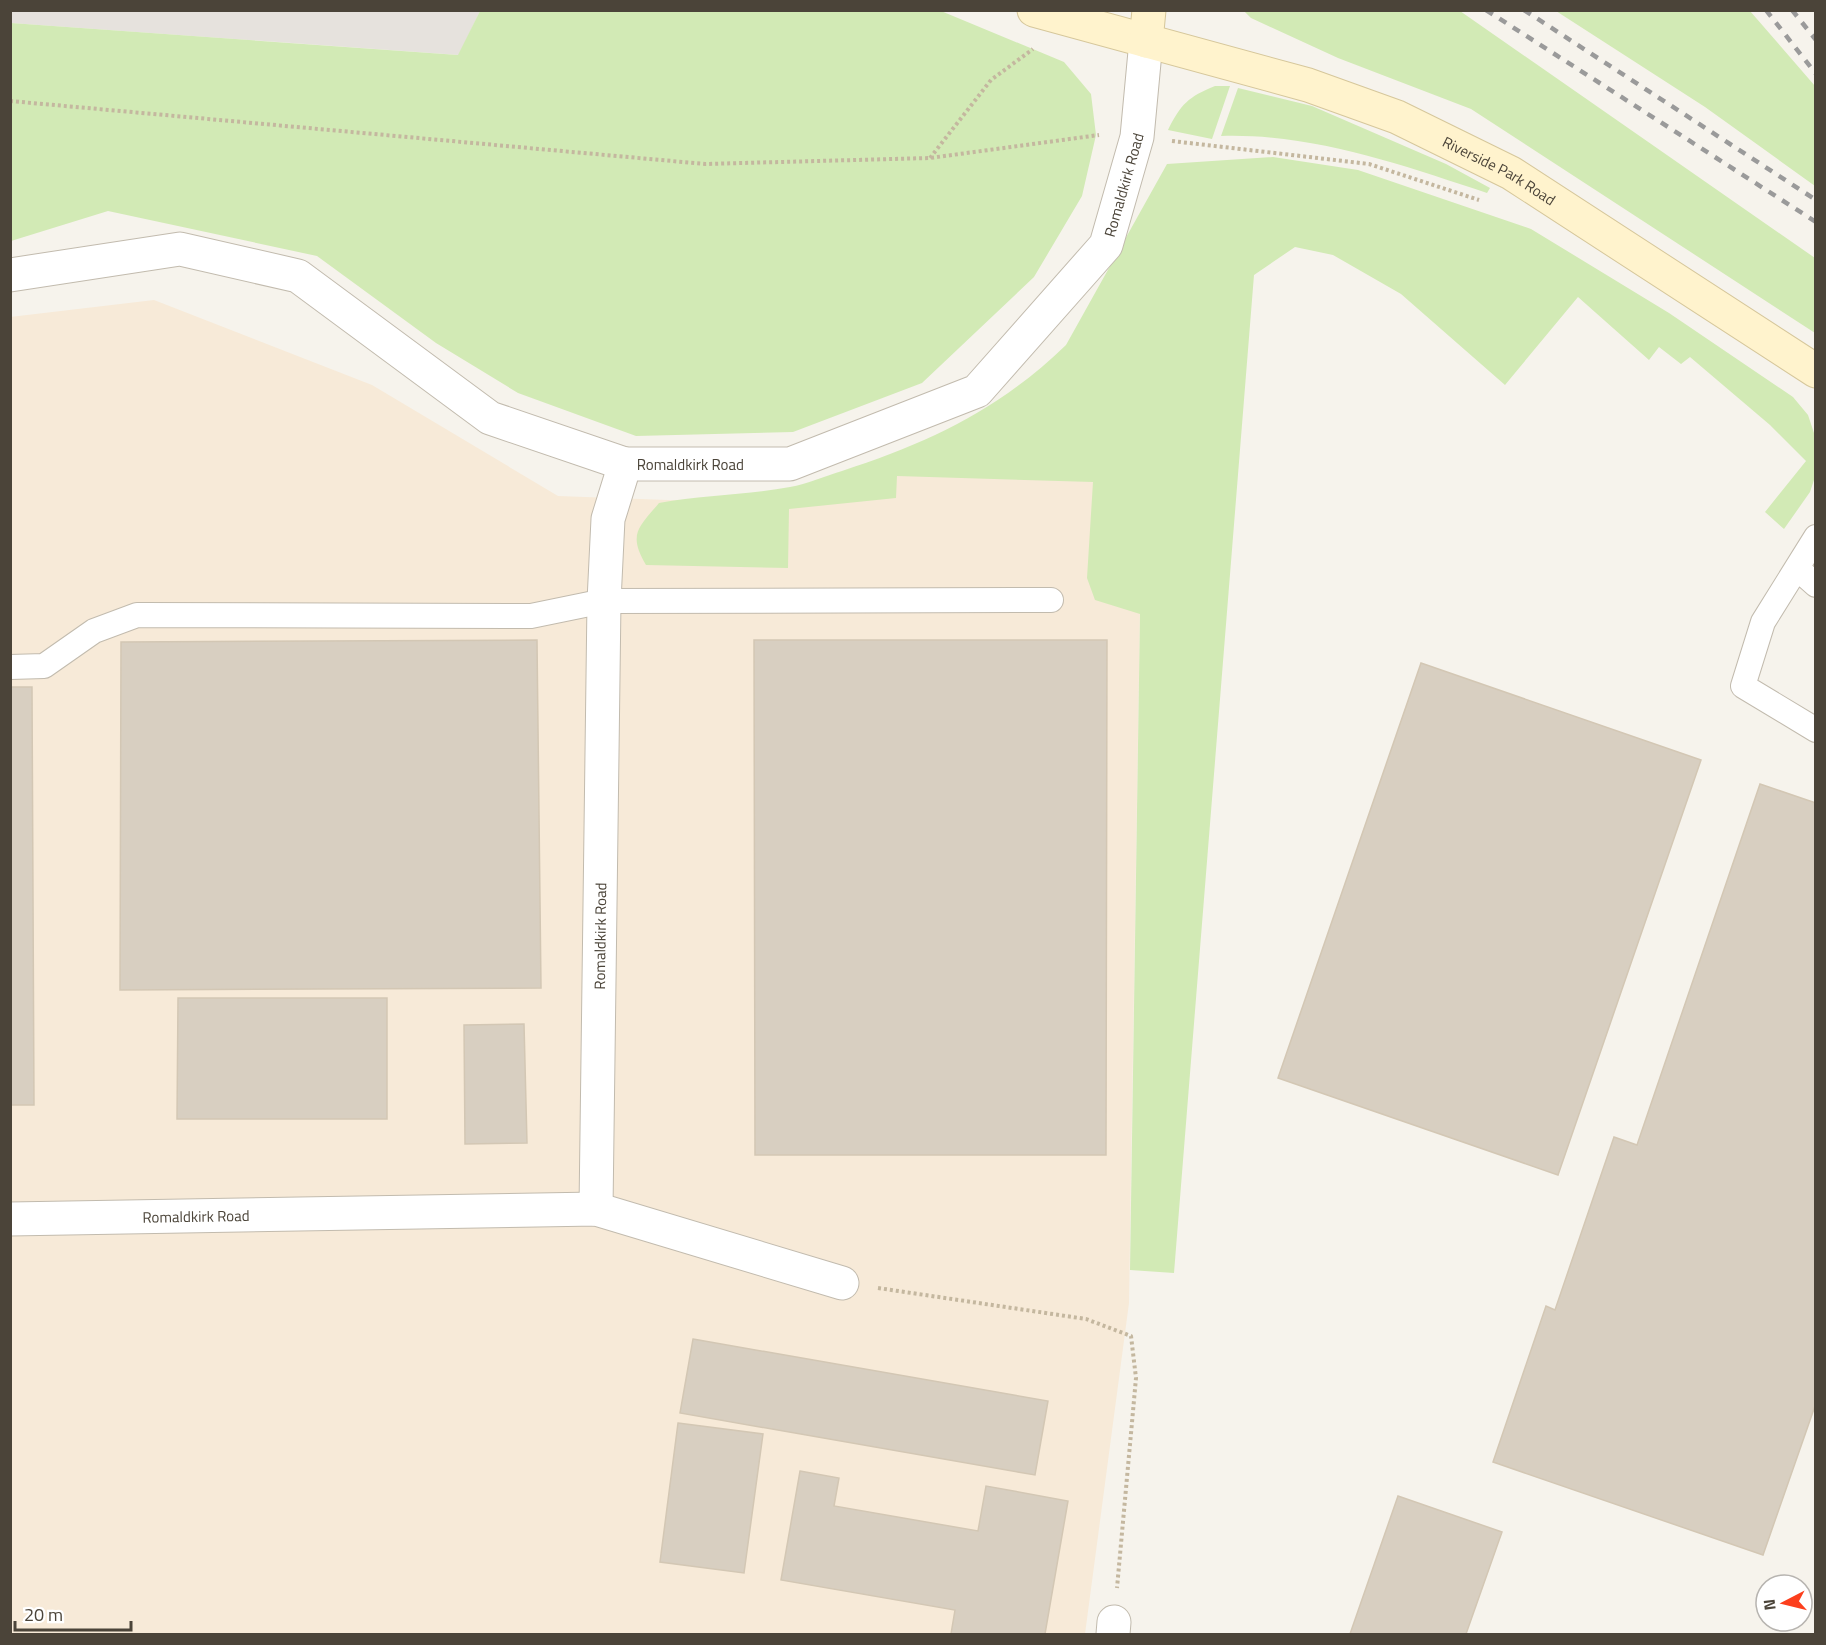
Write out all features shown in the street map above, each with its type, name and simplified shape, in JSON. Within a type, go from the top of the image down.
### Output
[{"type":"street","name":"Riverside Park Road","points":[[1038,13],[1148,26],[1397,117],[1511,173],[1815,371]]},
{"type":"street","name":"Romaldkirk Road","points":[[596,1209],[604,601],[608,519],[625,464],[790,464],[977,391],[1106,245],[1137,137],[1148,26]]},
{"type":"street","points":[[10,275],[180,249],[298,276],[490,418],[625,464]]},
{"type":"street","name":"Romaldkirk Road","points":[[10,1219],[596,1209],[842,1282]]},
{"type":"lane","points":[[1815,537],[1798,569],[1763,622],[1743,686],[1815,730]]},
{"type":"lane","points":[[1798,569],[1815,585]]},
{"type":"lane","points":[[10,667],[44,666],[94,631],[137,615],[531,616],[604,601],[1051,600]]},
{"type":"path","points":[[930,158],[991,80],[1033,49],[1038,13]]},
{"type":"path","points":[[10,101],[705,164],[930,158],[1096,135],[1137,137],[1369,164],[1492,205],[1511,173]]},
{"type":"path","points":[[842,1282],[1086,1319],[1131,1336],[1136,1378],[1113,1628]]},
{"type":"shaded area","points":[[10,11],[480,11],[459,55],[11,23]]},
{"type":"shaded area","points":[[154,300],[372,385],[558,496],[778,504],[1052,428],[1143,420],[1129,1303],[1085,1634],[11,1634],[10,317]]},
{"type":"green space","points":[[480,11],[941,11],[1064,62],[1091,94],[1096,135],[1082,196],[1034,277],[922,383],[793,432],[636,436],[518,393],[436,343],[317,256],[108,211],[11,241],[11,23],[458,55]]},
{"type":"green space","points":[[1244,11],[1460,11],[1815,258],[1815,333],[1471,109],[1338,58],[1251,18]]},
{"type":"green space","points":[[1556,11],[1750,11],[1815,86],[1815,186],[1705,107]]},
{"type":"green space","points":[[1215,86],[1230,86],[1212,139],[1168,130],[1186,102]]},
{"type":"green space","points":[[1238,88],[1312,106],[1446,164],[1490,188],[1487,193],[1389,162],[1323,145],[1255,136],[1221,136]]},
{"type":"green space","points":[[1273,157],[1358,170],[1531,229],[1669,313],[1793,397],[1808,415],[1815,436],[1816,474],[1810,492],[1784,529],[1765,512],[1806,461],[1770,425],[1690,357],[1681,364],[1659,347],[1649,360],[1578,297],[1505,385],[1401,294],[1333,255],[1295,247],[1254,275],[1174,1273],[1130,1270],[1140,614],[1095,600],[1087,578],[1093,482],[897,476],[896,498],[789,509],[788,568],[646,565],[637,546],[637,538],[641,525],[659,503],[774,490],[803,484],[874,460],[934,436],[989,406],[1041,368],[1066,345],[1167,164]]},
{"type":"building","points":[[537,640],[541,988],[120,990],[121,642]]},
{"type":"building","points":[[754,640],[1107,640],[1106,1155],[755,1155]]},
{"type":"building","points":[[1421,663],[1701,760],[1558,1175],[1278,1078]]},
{"type":"building","points":[[10,687],[32,687],[34,1105],[10,1105]]},
{"type":"building","points":[[1760,784],[1816,803],[1816,1403],[1763,1555],[1493,1462],[1546,1306],[1555,1310],[1614,1137],[1637,1145]]},
{"type":"building","points":[[178,998],[387,998],[387,1119],[177,1119]]},
{"type":"building","points":[[524,1024],[527,1143],[465,1144],[464,1025]]},
{"type":"building","points":[[693,1339],[1048,1401],[1035,1475],[680,1413]]},
{"type":"building","points":[[678,1423],[763,1434],[744,1573],[660,1562]]},
{"type":"building","points":[[800,1471],[839,1478],[834,1506],[978,1531],[986,1486],[1068,1501],[1045,1634],[951,1634],[955,1610],[781,1580]]},
{"type":"building","points":[[1398,1496],[1502,1532],[1466,1634],[1350,1634]]},
{"type":"railway","points":[[1486,10],[1816,222]]},
{"type":"railway","points":[[1524,10],[1816,200]]},
{"type":"railway","points":[[1766,10],[1816,74]]},
{"type":"railway","points":[[1792,10],[1816,40]]}]
